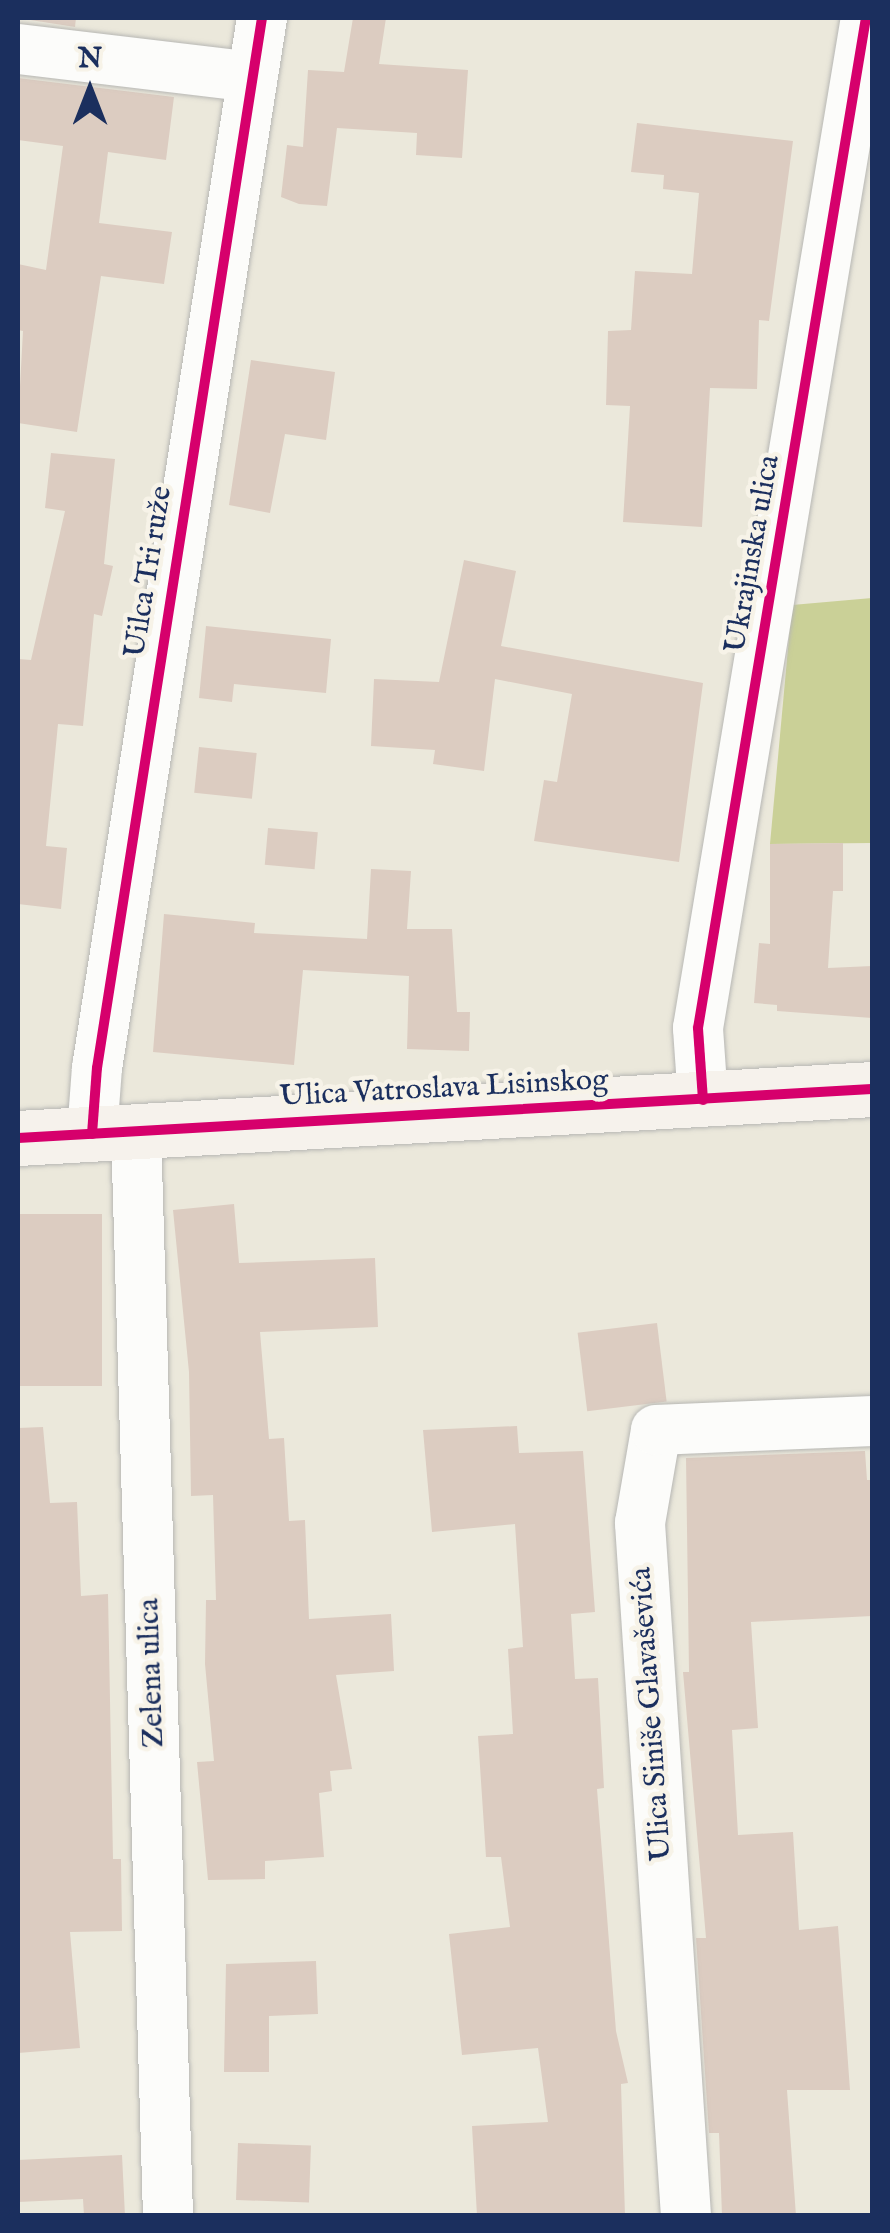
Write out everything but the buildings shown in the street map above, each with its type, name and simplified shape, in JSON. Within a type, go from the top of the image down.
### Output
[{"type":"main road","name":"Ulica Vatroslava Lisinskog","points":[[18,1138],[872,1089]]},
{"type":"street","name":"Uilca Tri ruže","points":[[114,1133],[96,1068],[262,18]]},
{"type":"street","name":"Ukrajinska ulica","points":[[703,1100],[698,1028],[866,18]]},
{"type":"street","points":[[18,49],[252,77]]},
{"type":"street","name":"Zelena ulica","points":[[114,1133],[168,2216]]},
{"type":"street","name":"Ulica Siniše Glavaševića","points":[[686,2216],[640,1523],[656,1430],[872,1421]]},
{"type":"green space","points":[[872,598],[872,843],[770,844],[792,605]]},
{"type":"cycle path","points":[[92,1134],[97,1068],[262,18]]},
{"type":"cycle path","points":[[703,1100],[698,1028],[866,18]]},
{"type":"cycle path","points":[[18,1138],[872,1089]]}]
